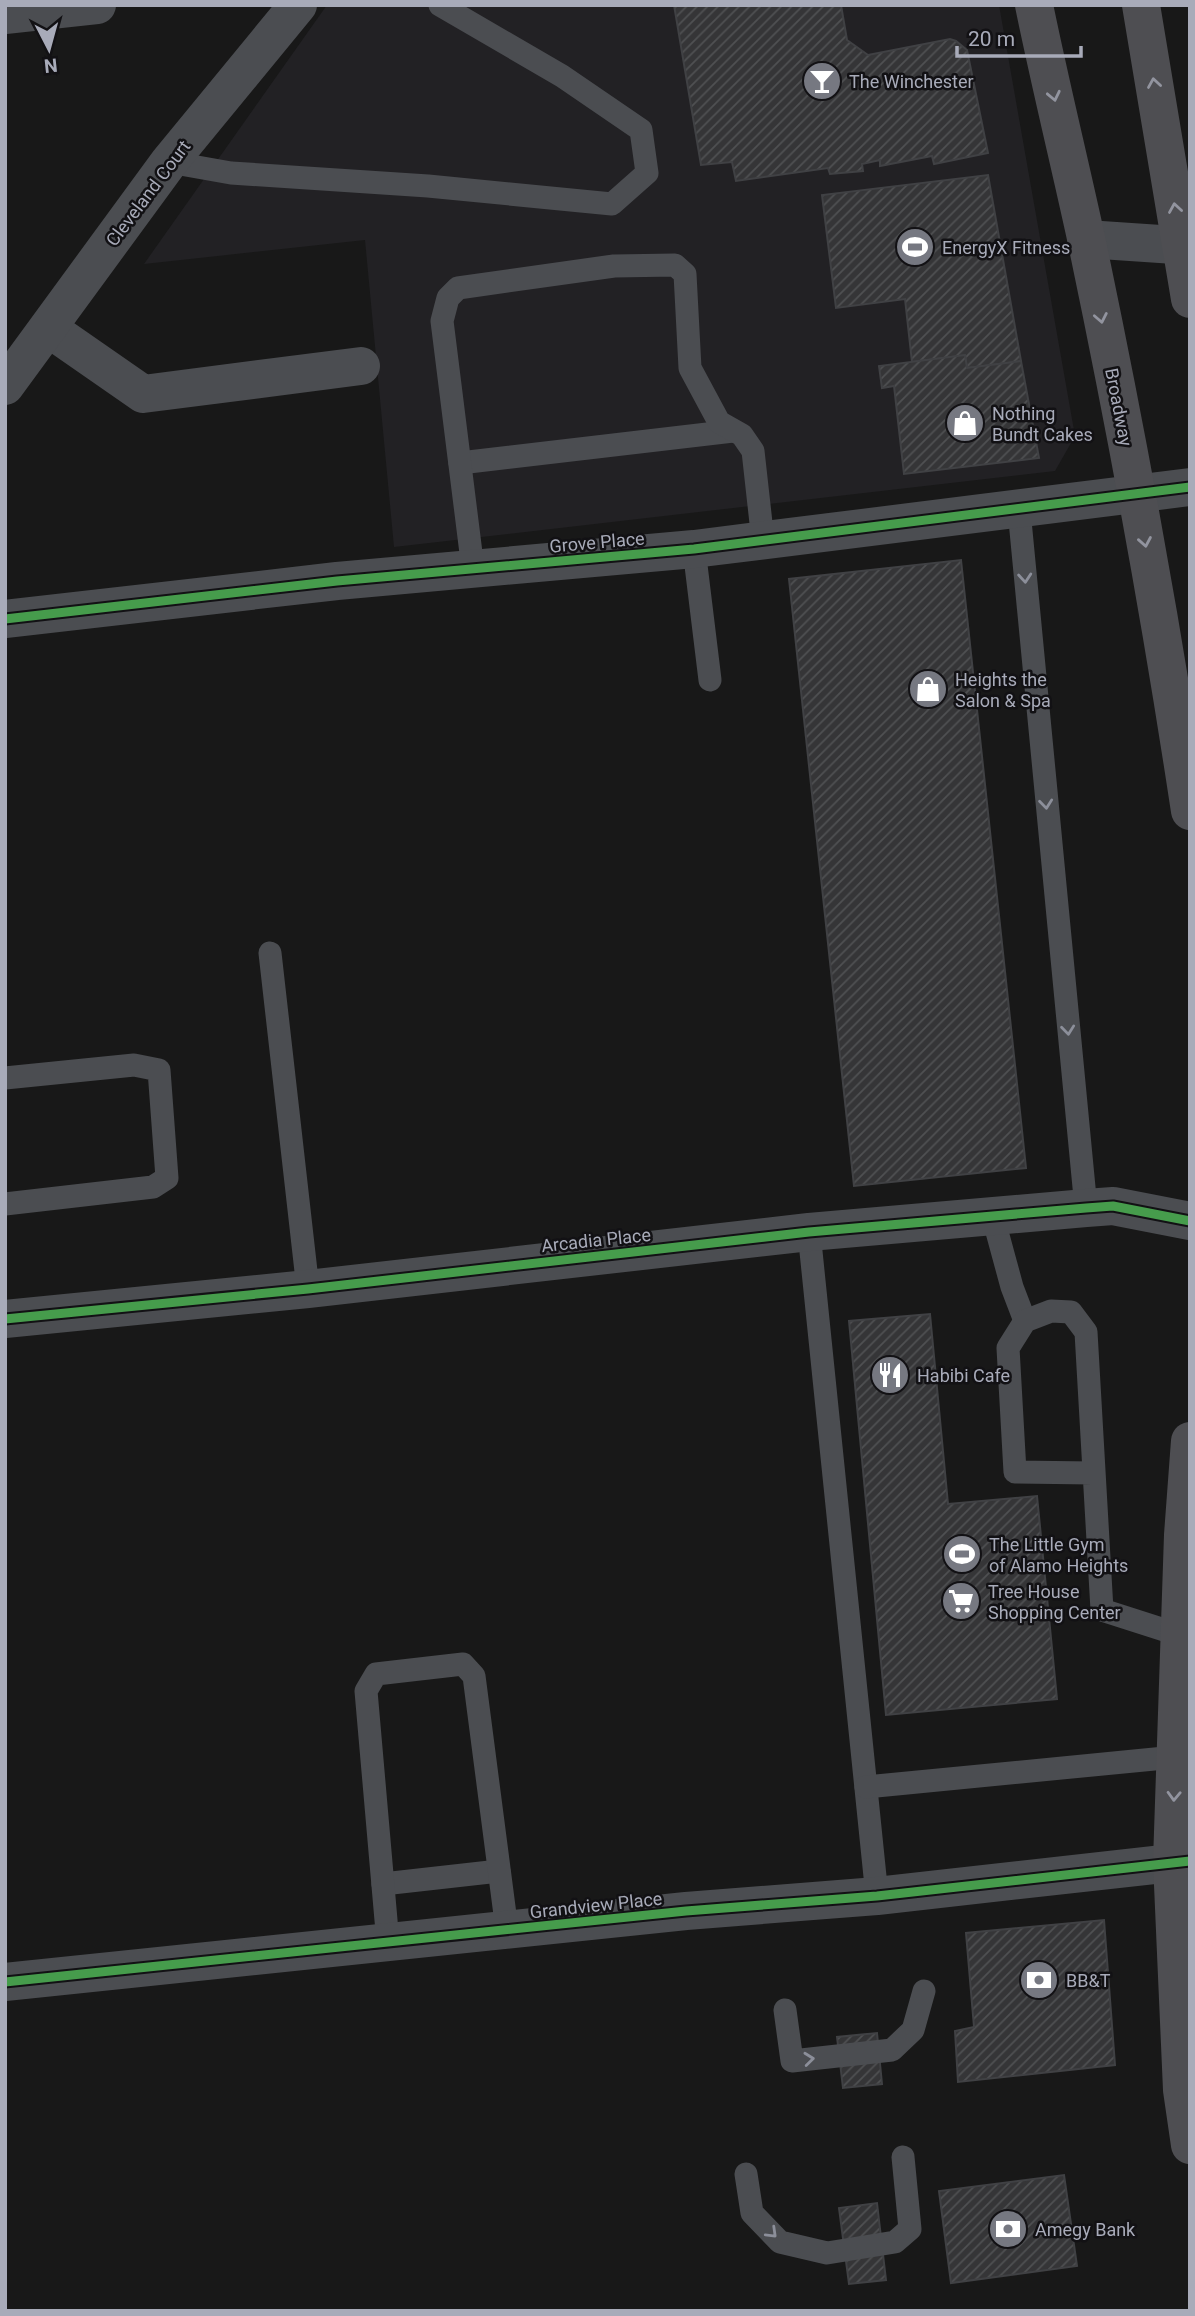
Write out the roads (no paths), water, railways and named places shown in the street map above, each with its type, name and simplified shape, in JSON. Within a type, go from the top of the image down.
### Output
[{"type":"main road","name":"Broadway","points":[[1034,5],[1086,239],[1136,495],[1174,703],[1190,811]]},
{"type":"main road","points":[[1141,5],[1185,245],[1190,299]]},
{"type":"main road","points":[[1190,1441],[1183,1535],[1175,1757],[1183,1945],[1182,2090],[1190,2145]]},
{"type":"street","points":[[5,15],[97,5]]},
{"type":"street","name":"Cleveland Court","points":[[5,386],[169,162],[298,5]]},
{"type":"street","points":[[1086,239],[1185,245]]},
{"type":"street","points":[[48,328],[143,394],[360,366]]},
{"type":"street","name":"Grove Place","points":[[5,619],[337,580],[694,549],[1190,487]]},
{"type":"street","name":"Arcadia Place","points":[[5,1319],[309,1289],[809,1232],[1086,1208],[1113,1206],[1190,1221]]},
{"type":"street","name":"Grandview Place","points":[[5,1982],[686,1912],[877,1896],[1181,1861]]},
{"type":"lane","points":[[169,162],[231,173],[428,186],[612,204],[647,173],[641,130],[562,76],[440,5]]},
{"type":"lane","points":[[472,569],[442,321],[448,298],[458,288],[614,266],[675,265],[685,274],[690,368],[719,422],[742,435],[753,451],[764,541]]},
{"type":"lane","points":[[460,463],[733,431]]},
{"type":"lane","points":[[1019,510],[1086,1208]]},
{"type":"lane","points":[[694,549],[710,680]]},
{"type":"lane","points":[[270,953],[309,1289]]},
{"type":"lane","points":[[5,1079],[134,1065],[159,1070],[167,1178],[153,1187],[5,1205]]},
{"type":"lane","points":[[993,1217],[1012,1287],[1026,1321]]},
{"type":"lane","points":[[809,1232],[877,1896]]},
{"type":"lane","points":[[1093,1473],[1015,1472],[1008,1349],[1026,1321],[1051,1311],[1071,1312],[1086,1332],[1102,1610],[1180,1635]]},
{"type":"lane","points":[[388,1943],[366,1691],[376,1674],[463,1664],[474,1676],[507,1930]]},
{"type":"lane","points":[[866,1787],[1175,1757]]},
{"type":"lane","points":[[383,1884],[499,1871]]},
{"type":"lane","points":[[785,2010],[792,2061],[892,2050],[913,2030],[924,1992]]},
{"type":"lane","points":[[746,2174],[752,2213],[780,2242],[827,2253],[895,2242],[910,2229],[904,2157]]},
{"type":"place","name":"The Winchester","points":[[822,81]]},
{"type":"place","name":"EnergyX Fitness","points":[[915,247]]},
{"type":"place","name":"Nothing Bundt Cakes","points":[[965,423]]},
{"type":"place","name":"Heights the Salon & Spa","points":[[928,689]]},
{"type":"place","name":"Habibi Cafe","points":[[890,1375]]},
{"type":"place","name":"The Little Gym of Alamo Heights","points":[[962,1554]]},
{"type":"place","name":"Tree House Shopping Center","points":[[961,1601]]},
{"type":"place","name":"BB&T","points":[[1039,1980]]},
{"type":"place","name":"Amegy Bank","points":[[1008,2229]]}]
